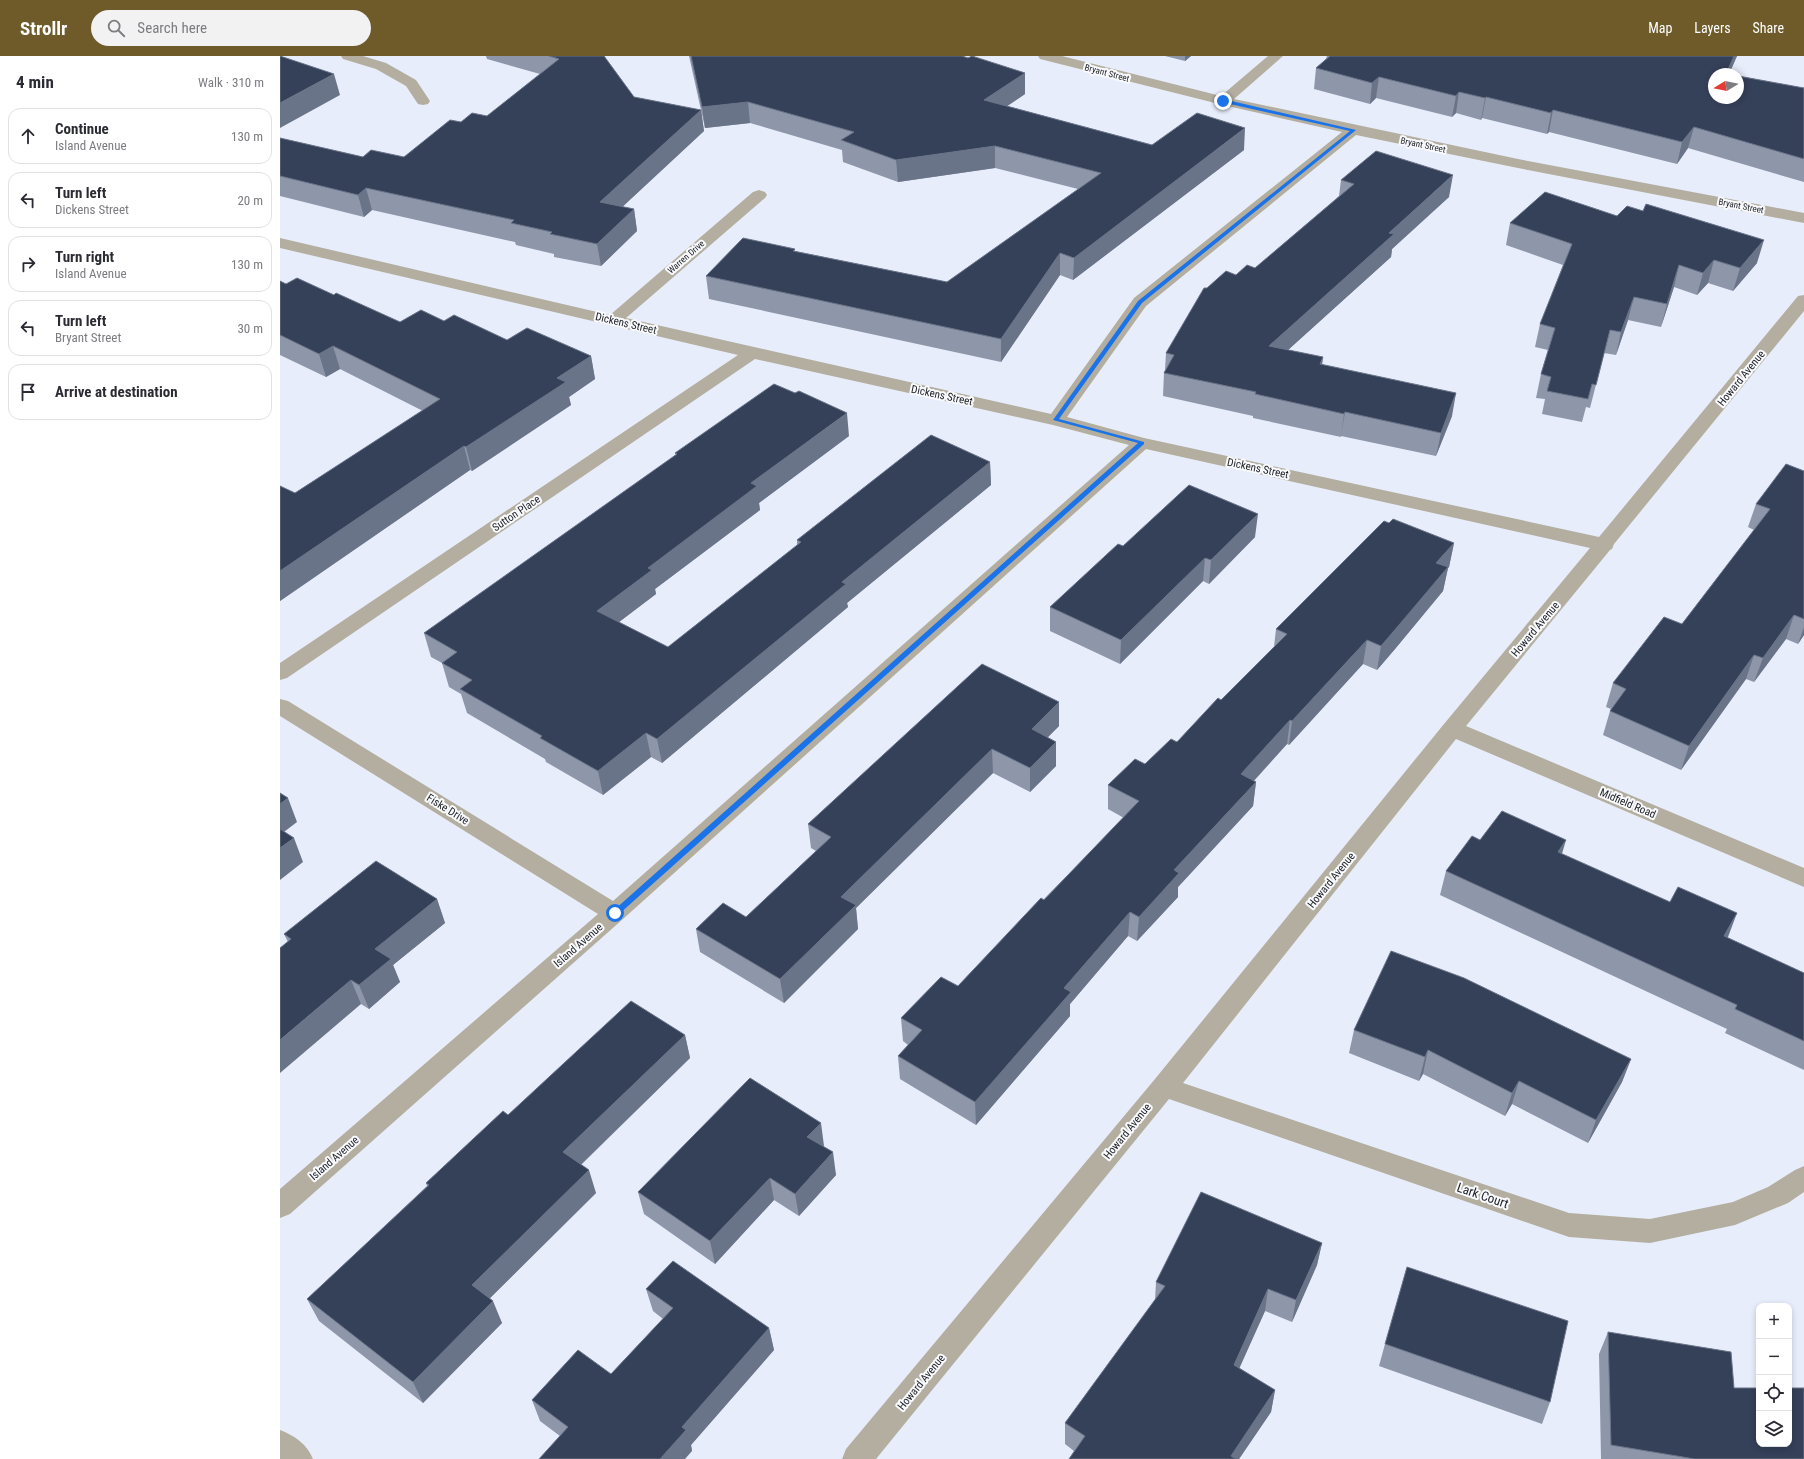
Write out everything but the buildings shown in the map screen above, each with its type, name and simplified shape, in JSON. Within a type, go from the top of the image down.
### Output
[{"type":"street","points":[[348,56],[381,66],[411,83],[423,101]]},
{"type":"street","name":"Bryant Street","points":[[1045,56],[1223,101],[1353,130],[1519,165],[1804,218]]},
{"type":"street","points":[[1223,101],[1276,56]]},
{"type":"street","points":[[1056,420],[1140,302],[1353,130]]},
{"type":"street","name":"Warren Drive","points":[[614,320],[759,195]]},
{"type":"street","name":"Dickens Street","points":[[280,243],[752,353],[1056,420],[1142,443],[1604,545]]},
{"type":"street","name":"Howard Avenue","points":[[857,1459],[1164,1087],[1452,729],[1804,300]]},
{"type":"street","name":"Sutton Place","points":[[280,673],[752,353]]},
{"type":"street","name":"Island Avenue","points":[[280,1206],[615,913],[1142,443]]},
{"type":"street","name":"Fiske Drive","points":[[280,706],[615,913]]},
{"type":"street","name":"Midfield Road","points":[[1452,729],[1804,878]]},
{"type":"street","name":"Lark Court","points":[[1164,1087],[1569,1225],[1650,1231],[1735,1213],[1778,1195],[1804,1178]]},
{"type":"street","points":[[280,1444],[298,1459]]},
{"type":"route","points":[[615,913],[1142,443],[1056,420],[1140,302],[1353,130],[1223,101]]}]
